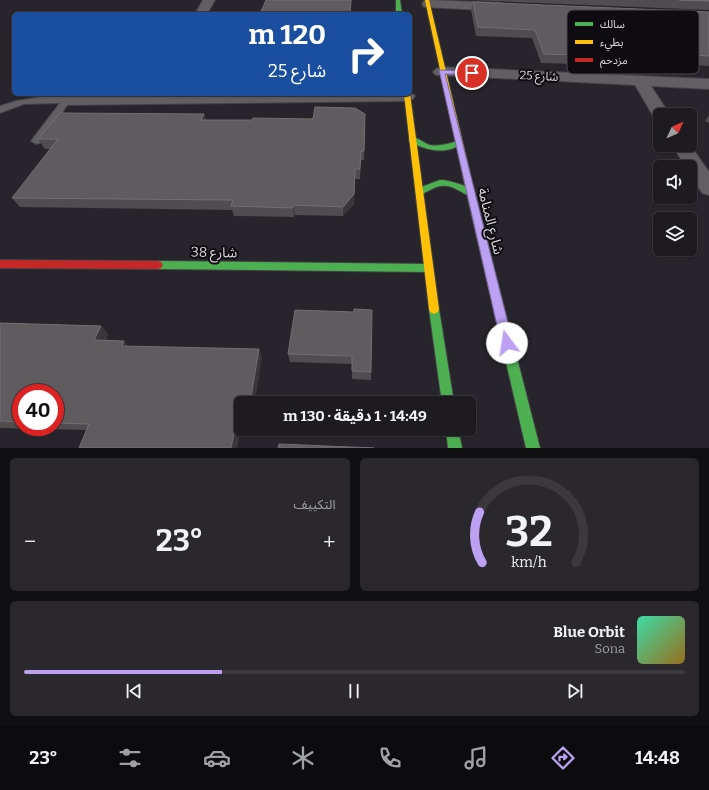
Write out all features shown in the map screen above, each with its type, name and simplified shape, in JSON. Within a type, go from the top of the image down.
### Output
[{"type":"street","points":[[202,12],[209,0]]},
{"type":"street","points":[[398,0],[399,12]]},
{"type":"street","points":[[428,2],[514,7]]},
{"type":"street","name":"شارع المنامة","points":[[428,2],[441,72],[533,448]]},
{"type":"street","name":"شارع 25","points":[[441,72],[709,84]]},
{"type":"street","points":[[638,80],[656,108]]},
{"type":"street","points":[[67,100],[153,96]]},
{"type":"street","points":[[407,96],[420,192],[428,268],[447,396]]},
{"type":"street","points":[[412,139],[425,148],[444,150],[458,143]]},
{"type":"street","points":[[686,152],[709,188]]},
{"type":"street","points":[[420,192],[433,183],[454,183],[470,193]]},
{"type":"street","name":"شارع 38","points":[[0,264],[428,268]]},
{"type":"street","points":[[453,436],[454,448]]},
{"type":"lane","points":[[0,110],[14,104],[27,101],[67,100]]},
{"type":"lane","points":[[36,141],[67,100]]},
{"type":"building","points":[[266,0],[351,0],[350,12],[261,12]]},
{"type":"building","points":[[679,0],[709,0],[709,1]]},
{"type":"building","points":[[473,2],[662,10],[567,10],[567,55],[544,54],[535,30],[478,27]]},
{"type":"building","points":[[699,12],[709,12],[709,56],[699,55]]},
{"type":"building","points":[[315,107],[355,108],[365,114],[364,151],[361,151],[360,169],[355,169],[354,194],[343,207],[293,205],[293,208],[231,206],[233,200],[12,198],[58,139],[38,139],[60,113],[204,114],[201,120],[252,120],[253,118],[313,119]]},
{"type":"building","points":[[354,309],[372,310],[371,372],[352,371],[352,356],[288,354],[295,310],[354,312]]},
{"type":"building","points":[[0,323],[101,326],[94,340],[124,341],[122,346],[259,349],[251,396],[234,396],[234,434],[231,448],[79,448],[89,424],[64,423],[64,384],[12,384],[12,422],[0,421]]},
{"type":"building","points":[[279,444],[374,448],[278,448]]},
{"type":"traffic: fast","points":[[398,0],[399,12]]},
{"type":"traffic: fast","points":[[412,139],[418,143],[434,148],[445,147],[458,143]]},
{"type":"traffic: fast","points":[[420,192],[434,185],[445,183],[456,186],[470,193]]},
{"type":"traffic: fast","points":[[470,190],[533,448]]},
{"type":"traffic: fast","points":[[158,265],[428,268]]},
{"type":"traffic: fast","points":[[434,309],[447,396]]},
{"type":"traffic: fast","points":[[453,436],[455,448]]},
{"type":"traffic: slow","points":[[427,0],[470,190]]},
{"type":"traffic: slow","points":[[407,96],[434,309]]},
{"type":"traffic: jam","points":[[0,264],[158,265]]},
{"type":"route","points":[[472,73],[441,72],[507,343]]}]
